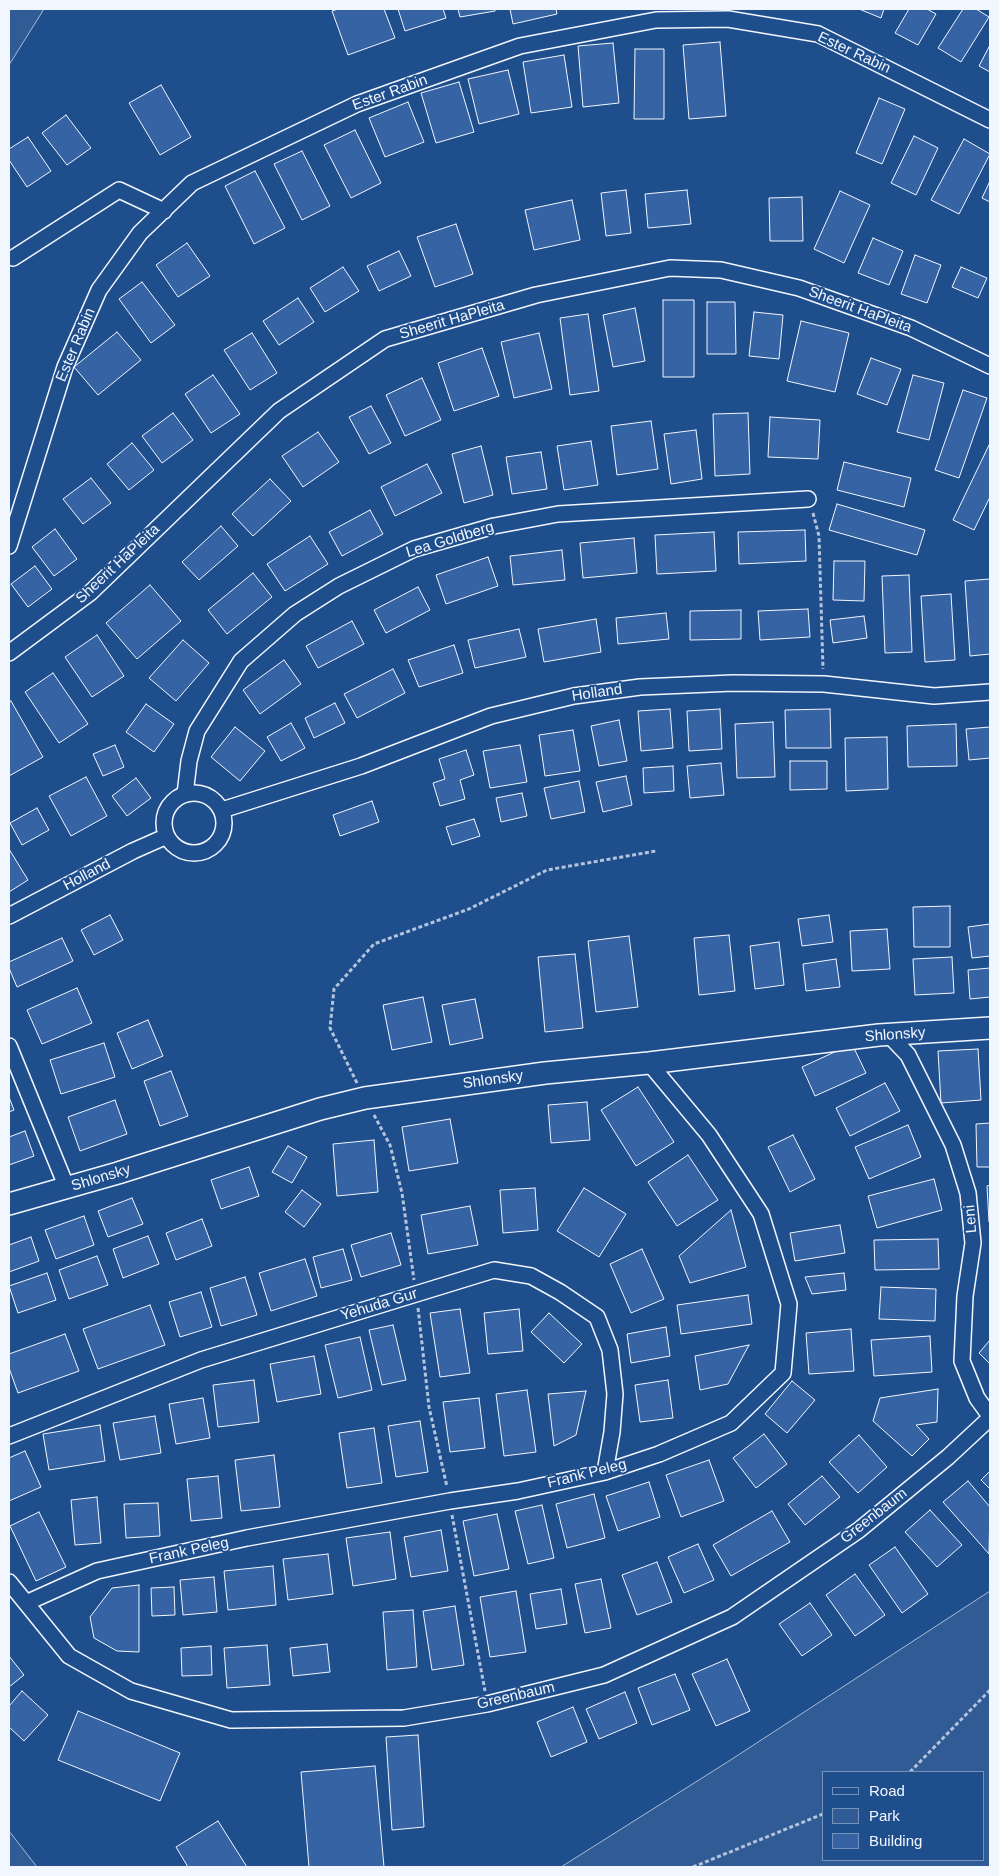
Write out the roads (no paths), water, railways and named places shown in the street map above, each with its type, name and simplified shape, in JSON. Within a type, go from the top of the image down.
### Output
[{"type":"street","name":"Ester Rabin","points":[[9,546],[65,367],[100,290],[140,234],[192,183],[357,104],[520,46],[656,20],[728,19],[818,34],[990,120]]},
{"type":"street","points":[[13,258],[119,190],[164,211]]},
{"type":"street","name":"Sheerit HaPleita","points":[[9,653],[90,593],[280,411],[386,339],[395,336],[536,295],[670,268],[721,270],[799,288],[911,328],[990,366]]},
{"type":"street","name":"Lea Goldberg","points":[[185,794],[189,761],[197,731],[241,661],[295,614],[340,586],[414,549],[494,526],[558,514],[808,499]]},
{"type":"street","name":"Holland","points":[[222,810],[361,766],[491,716],[574,696],[640,687],[733,683],[824,684],[934,696],[990,692]]},
{"type":"street","points":[[193,793],[206,796],[215,800],[222,810],[225,821],[223,834],[217,843],[208,850],[196,853],[183,851],[174,846],[167,836],[164,824],[166,812],[172,802],[185,794],[193,793]]},
{"type":"street","name":"Holland","points":[[9,916],[132,851],[167,836]]},
{"type":"street","name":"Shlonsky","points":[[9,1204],[67,1188],[320,1109],[365,1098],[545,1072],[649,1063],[889,1035],[990,1028]]},
{"type":"street","name":"Leni","points":[[889,1035],[908,1055],[953,1145],[968,1192],[973,1243],[965,1296],[962,1361],[977,1398],[990,1417]]},
{"type":"street","points":[[9,1046],[67,1188]]},
{"type":"street","name":"Frank Peleg","points":[[26,1603],[98,1571],[247,1538],[450,1501],[518,1491],[605,1472],[659,1454],[731,1423],[782,1373],[789,1304],[761,1214],[709,1135],[649,1063]]},
{"type":"street","name":"Yehuda Gur","points":[[9,1436],[201,1360],[494,1270],[531,1276],[560,1292],[597,1317],[610,1350],[615,1394],[612,1432],[605,1472]]},
{"type":"street","name":"Greenbaum","points":[[9,1582],[69,1656],[131,1691],[231,1720],[404,1718],[488,1704],[604,1675],[732,1617],[859,1530],[948,1458],[990,1417]]}]
